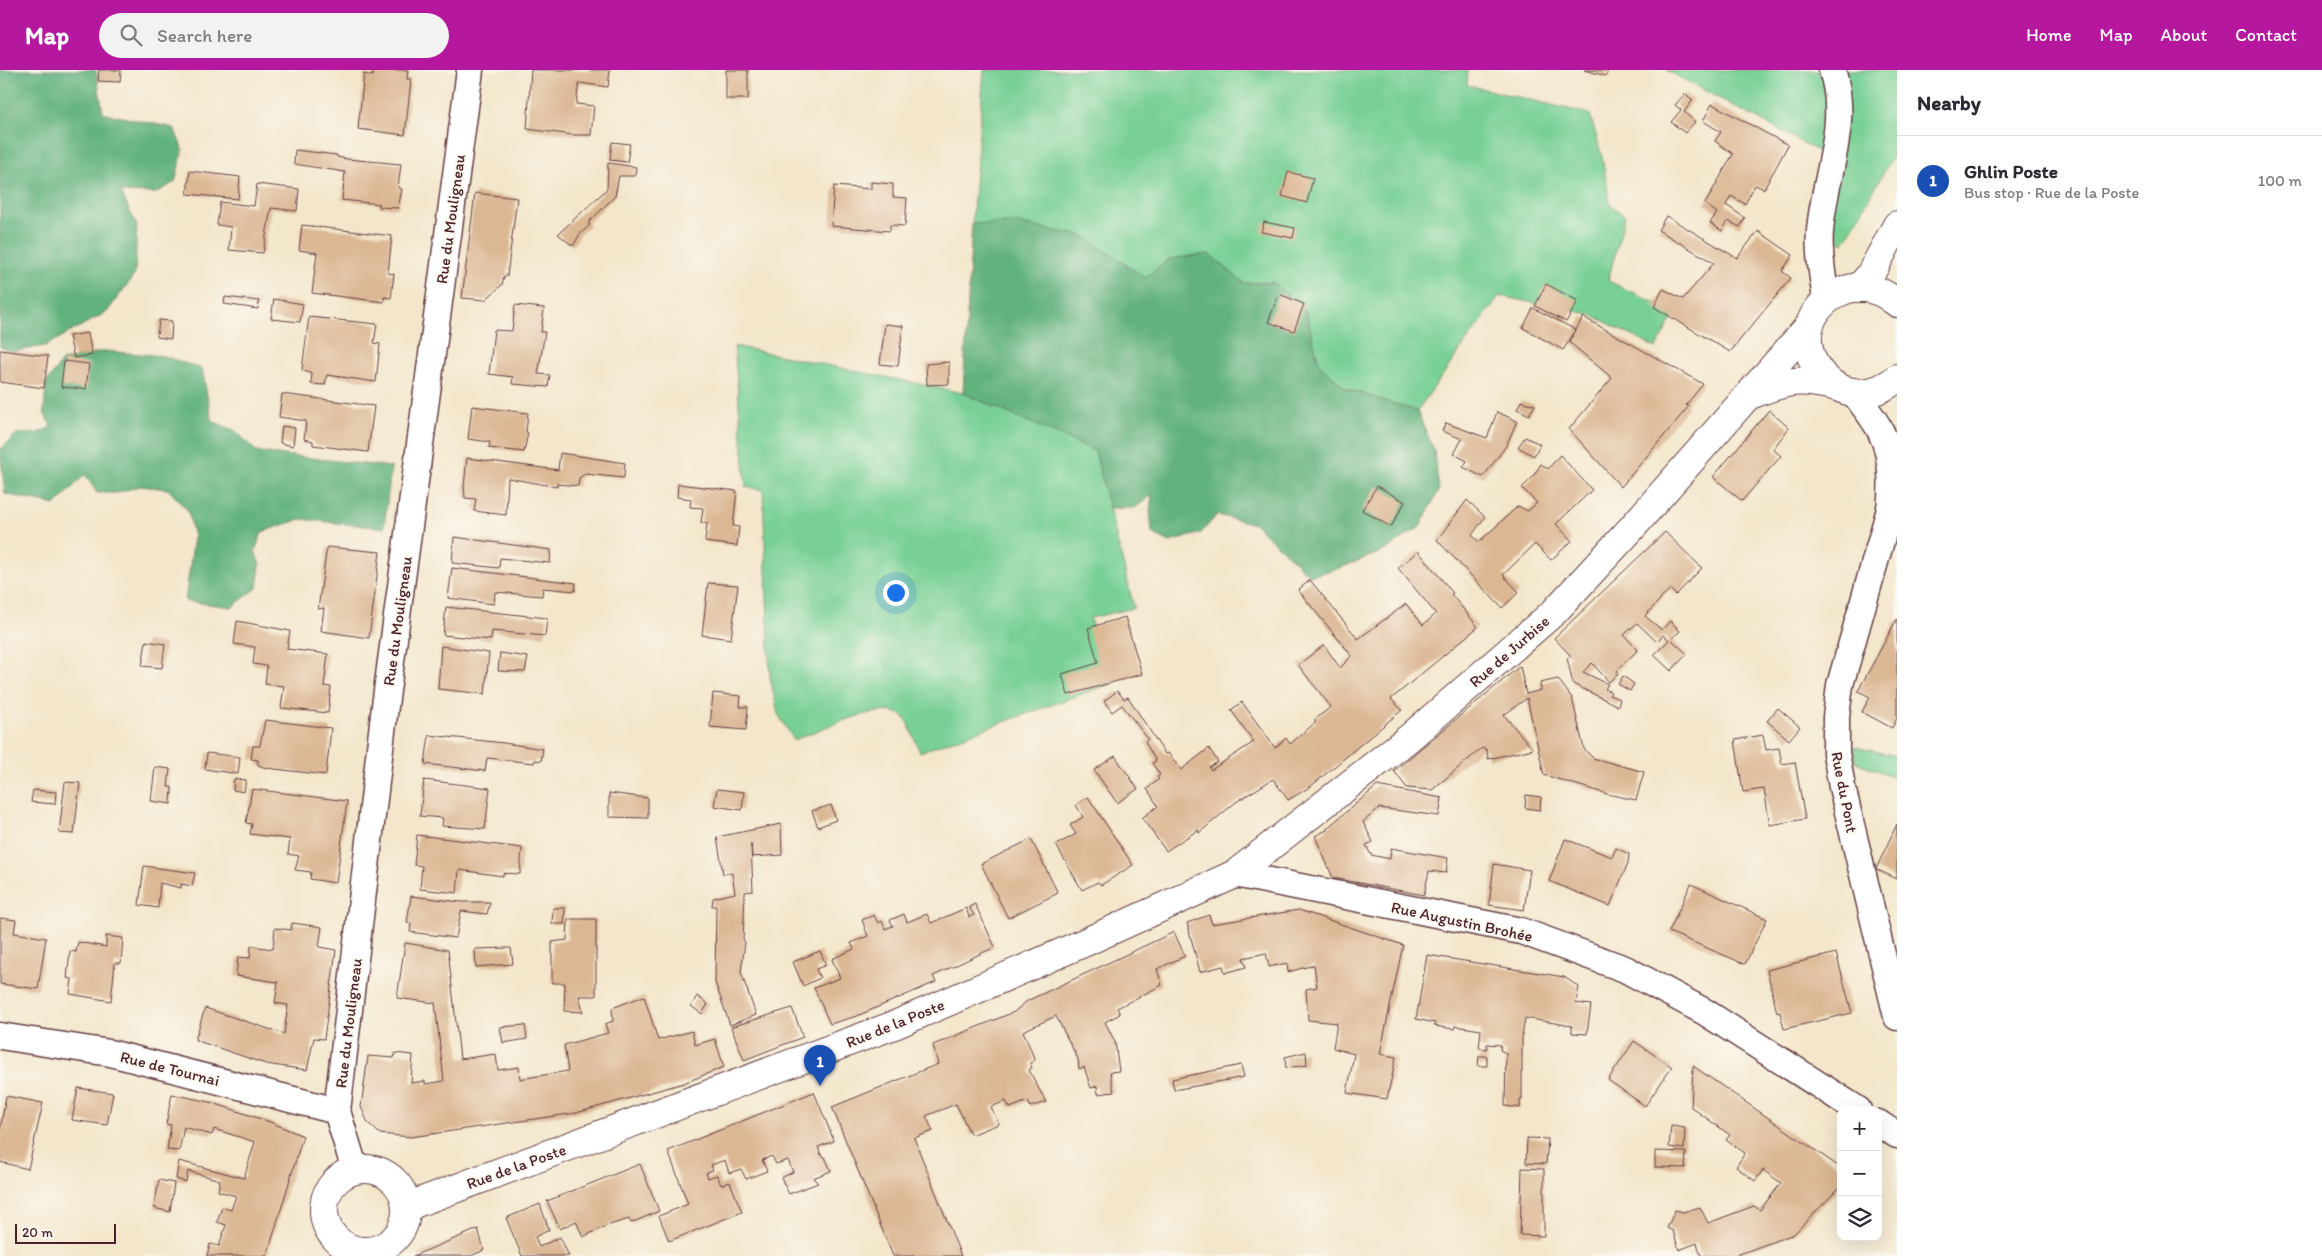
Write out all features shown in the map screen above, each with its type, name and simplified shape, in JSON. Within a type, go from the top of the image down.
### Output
[{"type":"street","name":"Rue du Mouligneau","points":[[355,1170],[337,1111],[385,706],[470,70]]},
{"type":"street","points":[[1826,299],[1820,262],[1820,231],[1838,128],[1838,90],[1832,70]]},
{"type":"street","points":[[1859,288],[1870,275],[1897,225]]},
{"type":"street","points":[[1845,390],[1821,375],[1811,359],[1808,344],[1809,326],[1815,314],[1826,299],[1848,289],[1866,288],[1884,293],[1897,303]]},
{"type":"street","name":"Rue de Jurbise","points":[[1235,874],[1409,738],[1554,612],[1630,530],[1809,326]]},
{"type":"street","points":[[1751,394],[1777,384],[1801,380],[1845,390],[1871,392],[1888,386],[1897,378]]},
{"type":"street","name":"Rue du Pont","points":[[1845,390],[1881,432],[1890,459],[1893,479],[1894,502],[1840,685],[1836,717],[1836,753],[1842,787],[1897,1017]]},
{"type":"street","name":"Rue Augustin Brohée","points":[[1235,874],[1521,931],[1625,969],[1706,1012],[1852,1106]]},
{"type":"street","name":"Rue de la Poste","points":[[406,1207],[897,1024],[1080,945],[1235,874]]},
{"type":"street","name":"Rue de Tournai","points":[[0,1036],[110,1053],[337,1111]]},
{"type":"street","points":[[1882,1126],[1897,1135]]},
{"type":"street","points":[[370,1169],[385,1174],[394,1181],[403,1193],[406,1207],[405,1221],[399,1234],[389,1244],[379,1250],[364,1254],[345,1247],[330,1247],[324,1215],[324,1202],[331,1186],[341,1176],[355,1170],[370,1169]]},
{"type":"green space","points":[[0,70],[96,70],[103,113],[174,128],[183,150],[175,182],[156,193],[121,192],[137,226],[135,274],[107,312],[45,346],[12,352],[0,347]]},
{"type":"green space","points":[[984,70],[1468,70],[1467,85],[1590,114],[1602,157],[1610,204],[1625,216],[1608,281],[1675,312],[1656,348],[1590,314],[1499,296],[1417,411],[1347,389],[1319,364],[1306,312],[1274,283],[1244,283],[1209,254],[1169,259],[1145,278],[1084,236],[1014,223],[972,224]]},
{"type":"green space","points":[[1666,70],[1897,70],[1897,149],[1844,243],[1820,231],[1833,159]]},
{"type":"green space","points":[[1014,223],[1084,236],[1145,278],[1169,259],[1209,254],[1244,283],[1274,283],[1306,312],[1319,364],[1346,389],[1417,411],[1434,450],[1439,490],[1420,527],[1386,550],[1340,568],[1310,576],[1255,524],[1217,515],[1201,533],[1170,542],[1152,533],[1150,510],[1152,495],[1135,508],[1109,508],[1095,451],[963,393],[972,224]]},
{"type":"green space","points":[[734,346],[963,393],[1095,451],[1134,608],[1090,618],[1110,684],[920,752],[906,720],[895,712],[882,711],[850,718],[794,740],[778,714],[770,677],[763,490],[746,487]]},
{"type":"green space","points":[[104,351],[164,356],[202,369],[212,421],[236,431],[257,452],[391,467],[384,528],[301,519],[262,532],[255,551],[260,565],[257,588],[232,607],[185,601],[194,537],[188,511],[168,489],[140,486],[117,493],[97,493],[85,474],[56,505],[5,494],[0,450],[16,434],[37,433],[51,427],[44,412],[46,383],[62,361]]},
{"type":"green space","points":[[1854,747],[1897,756],[1897,778],[1856,762]]},
{"type":"building","points":[[99,70],[121,70],[120,82],[98,81]]},
{"type":"building","points":[[373,70],[408,70],[407,79],[411,79],[405,135],[358,129],[364,74],[373,76]]},
{"type":"building","points":[[531,70],[610,70],[608,87],[579,83],[576,104],[594,106],[591,135],[573,135],[527,129]]},
{"type":"building","points":[[726,70],[748,70],[748,99],[726,99]]},
{"type":"building","points":[[1584,70],[1608,70],[1606,76]]},
{"type":"building","points":[[1685,94],[1693,100],[1684,112],[1695,122],[1685,133],[1671,122],[1681,110],[1675,105]]},
{"type":"building","points":[[1712,104],[1788,145],[1764,189],[1755,185],[1745,204],[1731,196],[1726,205],[1745,218],[1740,227],[1728,221],[1722,231],[1710,223],[1717,213],[1705,204],[1733,154],[1715,141],[1721,132],[1703,121]]},
{"type":"building","points":[[612,142],[630,144],[627,162],[610,160]]},
{"type":"building","points":[[295,150],[337,155],[337,157],[347,159],[401,164],[398,188],[402,189],[398,208],[379,207],[379,204],[342,200],[345,172],[294,164]]},
{"type":"building","points":[[608,163],[636,167],[635,176],[619,176],[615,196],[588,223],[590,225],[580,234],[573,246],[558,234],[607,189]]},
{"type":"building","points":[[190,171],[240,177],[238,199],[187,194]]},
{"type":"building","points":[[1288,172],[1313,178],[1307,203],[1282,196]]},
{"type":"building","points":[[871,182],[893,184],[893,197],[907,198],[905,226],[890,225],[890,231],[831,226],[834,186],[871,189]]},
{"type":"building","points":[[257,184],[299,189],[297,211],[271,208],[263,253],[229,250],[231,227],[217,225],[220,202],[254,206]]},
{"type":"building","points":[[475,193],[517,198],[507,276],[504,276],[502,285],[485,300],[462,298]]},
{"type":"building","points":[[1666,216],[1737,258],[1758,231],[1793,255],[1782,271],[1791,278],[1730,352],[1654,307],[1663,289],[1683,299],[1714,263],[1658,230]]},
{"type":"building","points":[[1264,222],[1295,228],[1293,238],[1261,232]]},
{"type":"building","points":[[302,225],[392,236],[388,273],[394,274],[391,298],[384,297],[384,302],[312,293],[317,253],[299,250]]},
{"type":"building","points":[[1546,284],[1578,301],[1566,322],[1535,306]]},
{"type":"building","points":[[1279,294],[1304,304],[1294,331],[1268,322]]},
{"type":"building","points":[[225,297],[259,301],[258,309],[224,304]]},
{"type":"building","points":[[274,299],[303,304],[300,322],[271,319]]},
{"type":"building","points":[[515,305],[544,308],[541,332],[545,332],[538,374],[550,375],[548,387],[512,384],[513,377],[489,374],[494,330],[512,331]]},
{"type":"building","points":[[1533,308],[1576,330],[1563,350],[1523,328]]},
{"type":"building","points":[[309,317],[377,324],[374,343],[380,344],[376,382],[327,375],[325,385],[311,384],[312,374],[302,370]]},
{"type":"building","points":[[1583,317],[1703,384],[1686,405],[1689,406],[1621,487],[1569,429],[1612,378],[1569,342]]},
{"type":"building","points":[[159,320],[172,321],[171,339],[157,337]]},
{"type":"building","points":[[885,324],[903,326],[898,366],[880,364]]},
{"type":"building","points":[[88,333],[92,355],[74,358],[69,336]]},
{"type":"building","points":[[0,350],[48,356],[44,388],[0,382]]},
{"type":"building","points":[[64,361],[89,364],[86,389],[61,387]]},
{"type":"building","points":[[949,362],[949,384],[927,385],[926,364]]},
{"type":"building","points":[[282,394],[374,406],[368,452],[313,445],[313,441],[304,439],[306,421],[279,417]]},
{"type":"building","points":[[1521,401],[1535,405],[1529,415],[1517,409]]},
{"type":"building","points":[[472,406],[528,413],[526,432],[528,433],[524,452],[489,448],[490,442],[468,439]]},
{"type":"building","points":[[1769,410],[1789,428],[1773,449],[1781,456],[1742,501],[1713,477]]},
{"type":"building","points":[[1497,412],[1517,421],[1506,446],[1483,477],[1463,467],[1467,461],[1454,454],[1462,439],[1442,431],[1446,423],[1487,438]]},
{"type":"building","points":[[282,426],[295,428],[293,446],[280,443]]},
{"type":"building","points":[[1525,437],[1540,444],[1534,456],[1518,447]]},
{"type":"building","points":[[560,453],[625,463],[624,478],[585,474],[579,478],[578,486],[557,484],[557,487],[508,478],[506,515],[474,511],[476,499],[465,498],[464,486],[467,458],[558,470]]},
{"type":"building","points":[[1560,455],[1592,490],[1556,524],[1572,541],[1551,560],[1535,544],[1503,575],[1519,592],[1502,608],[1437,540],[1467,500],[1485,517],[1472,535],[1479,542],[1518,506],[1528,511],[1537,503],[1522,488],[1532,478],[1541,464],[1548,469]]},
{"type":"building","points":[[678,484],[737,491],[733,526],[739,527],[737,546],[705,542],[707,523],[701,523],[703,508],[690,507],[691,499],[677,497]]},
{"type":"building","points":[[1377,486],[1405,502],[1391,527],[1362,510]]},
{"type":"building","points":[[1665,532],[1702,568],[1676,595],[1670,589],[1645,616],[1662,630],[1670,621],[1680,631],[1671,639],[1687,654],[1671,671],[1654,655],[1669,640],[1663,635],[1657,642],[1637,623],[1624,635],[1638,650],[1617,671],[1618,674],[1609,682],[1592,663],[1583,672],[1608,684],[1605,689],[1611,692],[1609,695],[1620,699],[1618,706],[1573,684],[1567,658],[1571,656],[1554,638]]},
{"type":"building","points":[[454,537],[551,550],[550,563],[500,558],[499,568],[452,563]]},
{"type":"building","points":[[327,547],[380,552],[369,638],[321,631],[324,608],[318,609]]},
{"type":"building","points":[[1418,551],[1478,627],[1391,699],[1402,710],[1310,787],[1288,800],[1273,779],[1236,802],[1199,833],[1198,830],[1166,851],[1142,818],[1158,806],[1147,789],[1159,779],[1157,777],[1160,775],[1152,763],[1156,761],[1145,742],[1148,739],[1122,705],[1112,712],[1104,701],[1117,691],[1124,699],[1128,697],[1165,754],[1168,753],[1181,770],[1209,748],[1218,762],[1209,767],[1211,770],[1254,742],[1231,710],[1242,702],[1275,748],[1286,738],[1290,744],[1316,722],[1314,720],[1331,707],[1298,665],[1324,645],[1340,668],[1352,656],[1298,590],[1310,580],[1358,639],[1406,604],[1423,625],[1436,614],[1398,568]]},
{"type":"building","points":[[452,568],[576,583],[575,591],[543,588],[542,596],[495,592],[494,604],[448,598]]},
{"type":"building","points":[[708,583],[738,585],[731,639],[702,635]]},
{"type":"building","points":[[446,607],[547,618],[545,636],[492,631],[491,640],[443,635]]},
{"type":"building","points":[[1125,617],[1142,674],[1068,695],[1062,674],[1098,663],[1088,628]]},
{"type":"building","points":[[1897,619],[1897,718],[1892,728],[1862,712],[1870,697],[1858,691]]},
{"type":"building","points":[[237,621],[290,631],[287,649],[328,654],[324,686],[331,687],[328,713],[281,708],[284,686],[265,684],[267,666],[253,664],[255,647],[234,644]]},
{"type":"building","points":[[146,641],[165,644],[162,668],[142,666]]},
{"type":"building","points":[[441,646],[489,653],[485,694],[438,689]]},
{"type":"building","points":[[500,653],[528,657],[525,672],[498,671]]},
{"type":"building","points":[[1520,666],[1526,694],[1541,690],[1540,683],[1558,679],[1572,698],[1584,749],[1593,758],[1644,772],[1636,800],[1607,794],[1544,775],[1527,698],[1504,715],[1533,749],[1488,759],[1487,750],[1482,748],[1432,790],[1407,788],[1394,771]]},
{"type":"building","points":[[1623,676],[1634,684],[1630,691],[1618,684]]},
{"type":"building","points":[[713,693],[741,696],[740,707],[748,707],[746,730],[710,727]]},
{"type":"building","points":[[1778,708],[1800,727],[1789,740],[1767,721]]},
{"type":"building","points":[[265,720],[331,728],[326,775],[266,768],[258,765],[258,760],[251,759],[253,746],[260,746]]},
{"type":"building","points":[[429,735],[543,749],[541,761],[535,760],[534,763],[487,758],[485,771],[425,764]]},
{"type":"building","points":[[1763,735],[1766,750],[1779,748],[1782,764],[1795,762],[1805,819],[1770,825],[1764,789],[1743,792],[1735,740]]},
{"type":"building","points":[[207,753],[240,757],[238,774],[205,769]]},
{"type":"building","points":[[1115,756],[1138,789],[1117,803],[1094,770]]},
{"type":"building","points":[[155,767],[170,769],[168,787],[172,787],[171,804],[151,801]]},
{"type":"building","points":[[234,779],[246,780],[244,792],[233,790]]},
{"type":"building","points":[[424,780],[490,788],[485,829],[442,826],[443,818],[420,816]]},
{"type":"building","points":[[65,782],[80,783],[74,834],[59,833]]},
{"type":"building","points":[[1377,786],[1442,798],[1439,816],[1379,808],[1363,822],[1373,842],[1366,845],[1371,855],[1390,859],[1391,848],[1448,858],[1446,873],[1429,871],[1424,895],[1333,878],[1315,836],[1327,830],[1327,828]]},
{"type":"building","points":[[252,789],[347,801],[336,883],[310,879],[311,872],[295,870],[299,856],[288,854],[290,839],[250,834],[252,824],[246,823]]},
{"type":"building","points":[[717,789],[744,792],[742,810],[714,806]]},
{"type":"building","points":[[33,790],[56,792],[55,804],[31,802]]},
{"type":"building","points":[[609,793],[648,798],[648,818],[609,817]]},
{"type":"building","points":[[1526,795],[1541,797],[1540,810],[1525,808]]},
{"type":"building","points":[[1088,797],[1133,865],[1101,885],[1098,882],[1082,890],[1056,845],[1076,834],[1070,825],[1083,817],[1076,805]]},
{"type":"building","points":[[831,805],[836,820],[818,827],[812,811]]},
{"type":"building","points":[[781,824],[782,855],[752,857],[751,844],[753,891],[745,892],[743,940],[745,942],[741,972],[756,1015],[730,1025],[715,982],[716,906],[712,906],[713,898],[735,893],[732,873],[723,874],[717,837]]},
{"type":"building","points":[[1897,824],[1897,879],[1876,869]]},
{"type":"building","points":[[417,835],[522,848],[520,874],[503,873],[503,876],[459,870],[457,893],[420,889],[422,866],[414,865]]},
{"type":"building","points":[[1031,839],[1058,893],[1008,918],[981,864]]},
{"type":"building","points":[[1565,839],[1612,857],[1616,848],[1629,854],[1628,863],[1610,906],[1549,881]]},
{"type":"building","points":[[1494,864],[1530,870],[1524,910],[1489,905]]},
{"type":"building","points":[[144,866],[195,873],[192,886],[181,884],[181,888],[160,883],[158,908],[139,905]]},
{"type":"building","points":[[1691,884],[1767,919],[1745,964],[1669,932]]},
{"type":"building","points":[[411,896],[461,902],[490,902],[487,914],[461,911],[456,938],[410,932],[411,924],[407,923]]},
{"type":"building","points":[[975,904],[995,947],[933,976],[936,982],[857,1016],[830,1024],[814,988],[840,978],[832,959],[854,949],[851,943],[868,936],[862,920],[874,915],[878,923],[882,921],[885,929],[893,926],[890,920],[904,914],[907,922],[927,914],[931,923],[966,908],[969,917],[974,915],[969,907]]},
{"type":"building","points":[[553,908],[565,908],[564,924],[552,924]]},
{"type":"building","points":[[1299,910],[1403,945],[1380,1054],[1396,1057],[1387,1099],[1347,1093],[1354,1054],[1333,1048],[1337,1023],[1308,1020],[1306,989],[1317,987],[1314,965],[1288,972],[1287,963],[1269,967],[1266,953],[1243,958],[1246,967],[1225,973],[1223,966],[1200,972],[1187,923],[1209,915],[1212,924]]},
{"type":"building","points":[[0,918],[16,920],[14,933],[46,938],[38,989],[0,984]]},
{"type":"building","points":[[568,919],[596,919],[596,996],[579,996],[583,1012],[564,1011],[565,983],[552,983],[552,942],[567,940]]},
{"type":"building","points":[[292,923],[322,927],[319,947],[336,950],[324,1039],[314,1038],[307,1070],[266,1064],[195,1040],[205,1008],[284,1034],[288,1005],[275,1003],[278,982],[236,976],[238,957],[250,958],[251,946],[273,949],[275,928],[291,930]]},
{"type":"building","points":[[1174,932],[1185,956],[1157,969],[1162,985],[1117,1008],[1120,1014],[1105,1022],[1115,1042],[1119,1071],[1110,1072],[1114,1092],[1098,1094],[1097,1086],[1091,1088],[1084,1067],[1079,1069],[1078,1059],[1056,1016],[1023,1031],[1035,1060],[1030,1063],[1032,1068],[1029,1070],[1046,1102],[1030,1107],[1028,1101],[1010,1108],[1006,1101],[991,1107],[999,1124],[971,1135],[956,1104],[926,1116],[933,1131],[914,1138],[961,1256],[893,1256],[832,1107],[938,1064],[933,1045],[1014,1012],[1027,1001]]},
{"type":"building","points":[[106,936],[123,938],[121,963],[115,963],[111,1001],[70,994],[72,979],[67,978],[70,951],[76,952],[78,942],[106,947]]},
{"type":"building","points":[[405,943],[448,950],[460,1059],[496,1054],[498,1070],[519,1067],[520,1079],[568,1071],[564,1045],[608,1033],[605,1024],[613,1021],[612,1008],[644,996],[658,1040],[692,1031],[695,1045],[715,1039],[724,1067],[684,1083],[576,1113],[411,1137],[380,1134],[368,1123],[361,1107],[368,1056],[394,1058],[395,1053],[413,1055],[411,1083],[425,1081],[425,1084],[444,1081],[435,1003],[397,998]]},
{"type":"building","points":[[511,948],[513,964],[476,967],[475,949]]},
{"type":"building","points":[[820,951],[826,965],[816,969],[820,978],[803,986],[793,962]]},
{"type":"building","points":[[1836,953],[1852,1013],[1784,1029],[1780,1012],[1777,1013],[1767,970]]},
{"type":"building","points":[[1427,955],[1564,977],[1579,987],[1576,1003],[1591,1005],[1587,1034],[1572,1033],[1572,1026],[1525,1018],[1522,1037],[1522,1099],[1520,1099],[1520,1108],[1505,1106],[1506,1053],[1500,1050],[1501,1045],[1487,1044],[1487,1049],[1479,1048],[1481,1030],[1455,1026],[1454,1029],[1434,1026],[1435,1023],[1416,1019]]},
{"type":"building","points":[[697,996],[708,1004],[702,1014],[691,1006]]},
{"type":"building","points":[[792,1008],[803,1037],[744,1060],[731,1027]]},
{"type":"building","points":[[525,1025],[527,1039],[503,1043],[500,1027]]},
{"type":"building","points":[[1634,1041],[1672,1067],[1645,1106],[1608,1080]]},
{"type":"building","points":[[1306,1052],[1307,1065],[1286,1068],[1285,1057]]},
{"type":"building","points":[[1479,1056],[1487,1056],[1487,1066],[1478,1066]]},
{"type":"building","points":[[1241,1065],[1244,1077],[1174,1090],[1172,1079]]},
{"type":"building","points":[[1693,1066],[1837,1165],[1837,1190],[1794,1234],[1734,1256],[1701,1256],[1697,1243],[1679,1250],[1673,1231],[1667,1228],[1675,1210],[1683,1212],[1700,1207],[1708,1223],[1754,1206],[1760,1210],[1781,1183],[1763,1170],[1755,1181],[1736,1167],[1745,1153],[1726,1140],[1730,1135],[1691,1107]]},
{"type":"building","points":[[78,1088],[113,1093],[107,1125],[72,1120]]},
{"type":"building","points":[[814,1092],[834,1141],[818,1147],[831,1171],[813,1178],[818,1183],[789,1194],[781,1178],[793,1172],[788,1160],[776,1164],[772,1156],[762,1160],[767,1171],[746,1179],[741,1169],[729,1173],[725,1160],[711,1165],[713,1170],[706,1173],[708,1178],[717,1175],[721,1185],[730,1182],[742,1212],[669,1241],[659,1216],[688,1204],[668,1151]]},
{"type":"building","points":[[172,1094],[210,1102],[270,1122],[303,1136],[267,1256],[207,1256],[210,1244],[219,1246],[226,1225],[217,1222],[222,1207],[231,1210],[236,1196],[218,1191],[220,1180],[188,1171],[186,1182],[176,1179],[179,1161],[244,1178],[255,1142],[214,1129],[212,1135],[184,1127],[179,1151],[167,1150],[171,1125],[166,1124]]},
{"type":"building","points":[[6,1096],[43,1103],[28,1169],[0,1162],[0,1130]]},
{"type":"building","points":[[1671,1126],[1685,1128],[1684,1149],[1669,1147]]},
{"type":"building","points":[[1527,1138],[1548,1139],[1546,1164],[1526,1163]]},
{"type":"building","points":[[1655,1151],[1686,1152],[1685,1168],[1655,1167]]},
{"type":"building","points":[[640,1164],[659,1211],[631,1223],[629,1219],[606,1226],[583,1237],[576,1221],[560,1229],[547,1201]]},
{"type":"building","points":[[1522,1168],[1544,1169],[1544,1236],[1520,1235]]},
{"type":"building","points":[[159,1180],[174,1183],[170,1212],[154,1208]]},
{"type":"building","points":[[540,1204],[549,1230],[535,1237],[539,1247],[560,1237],[569,1256],[522,1256],[506,1218]]},
{"type":"building","points":[[478,1229],[484,1250],[471,1256],[413,1256]]},
{"type":"place","name":"Ghlin Poste","points":[[820,1086]]}]
